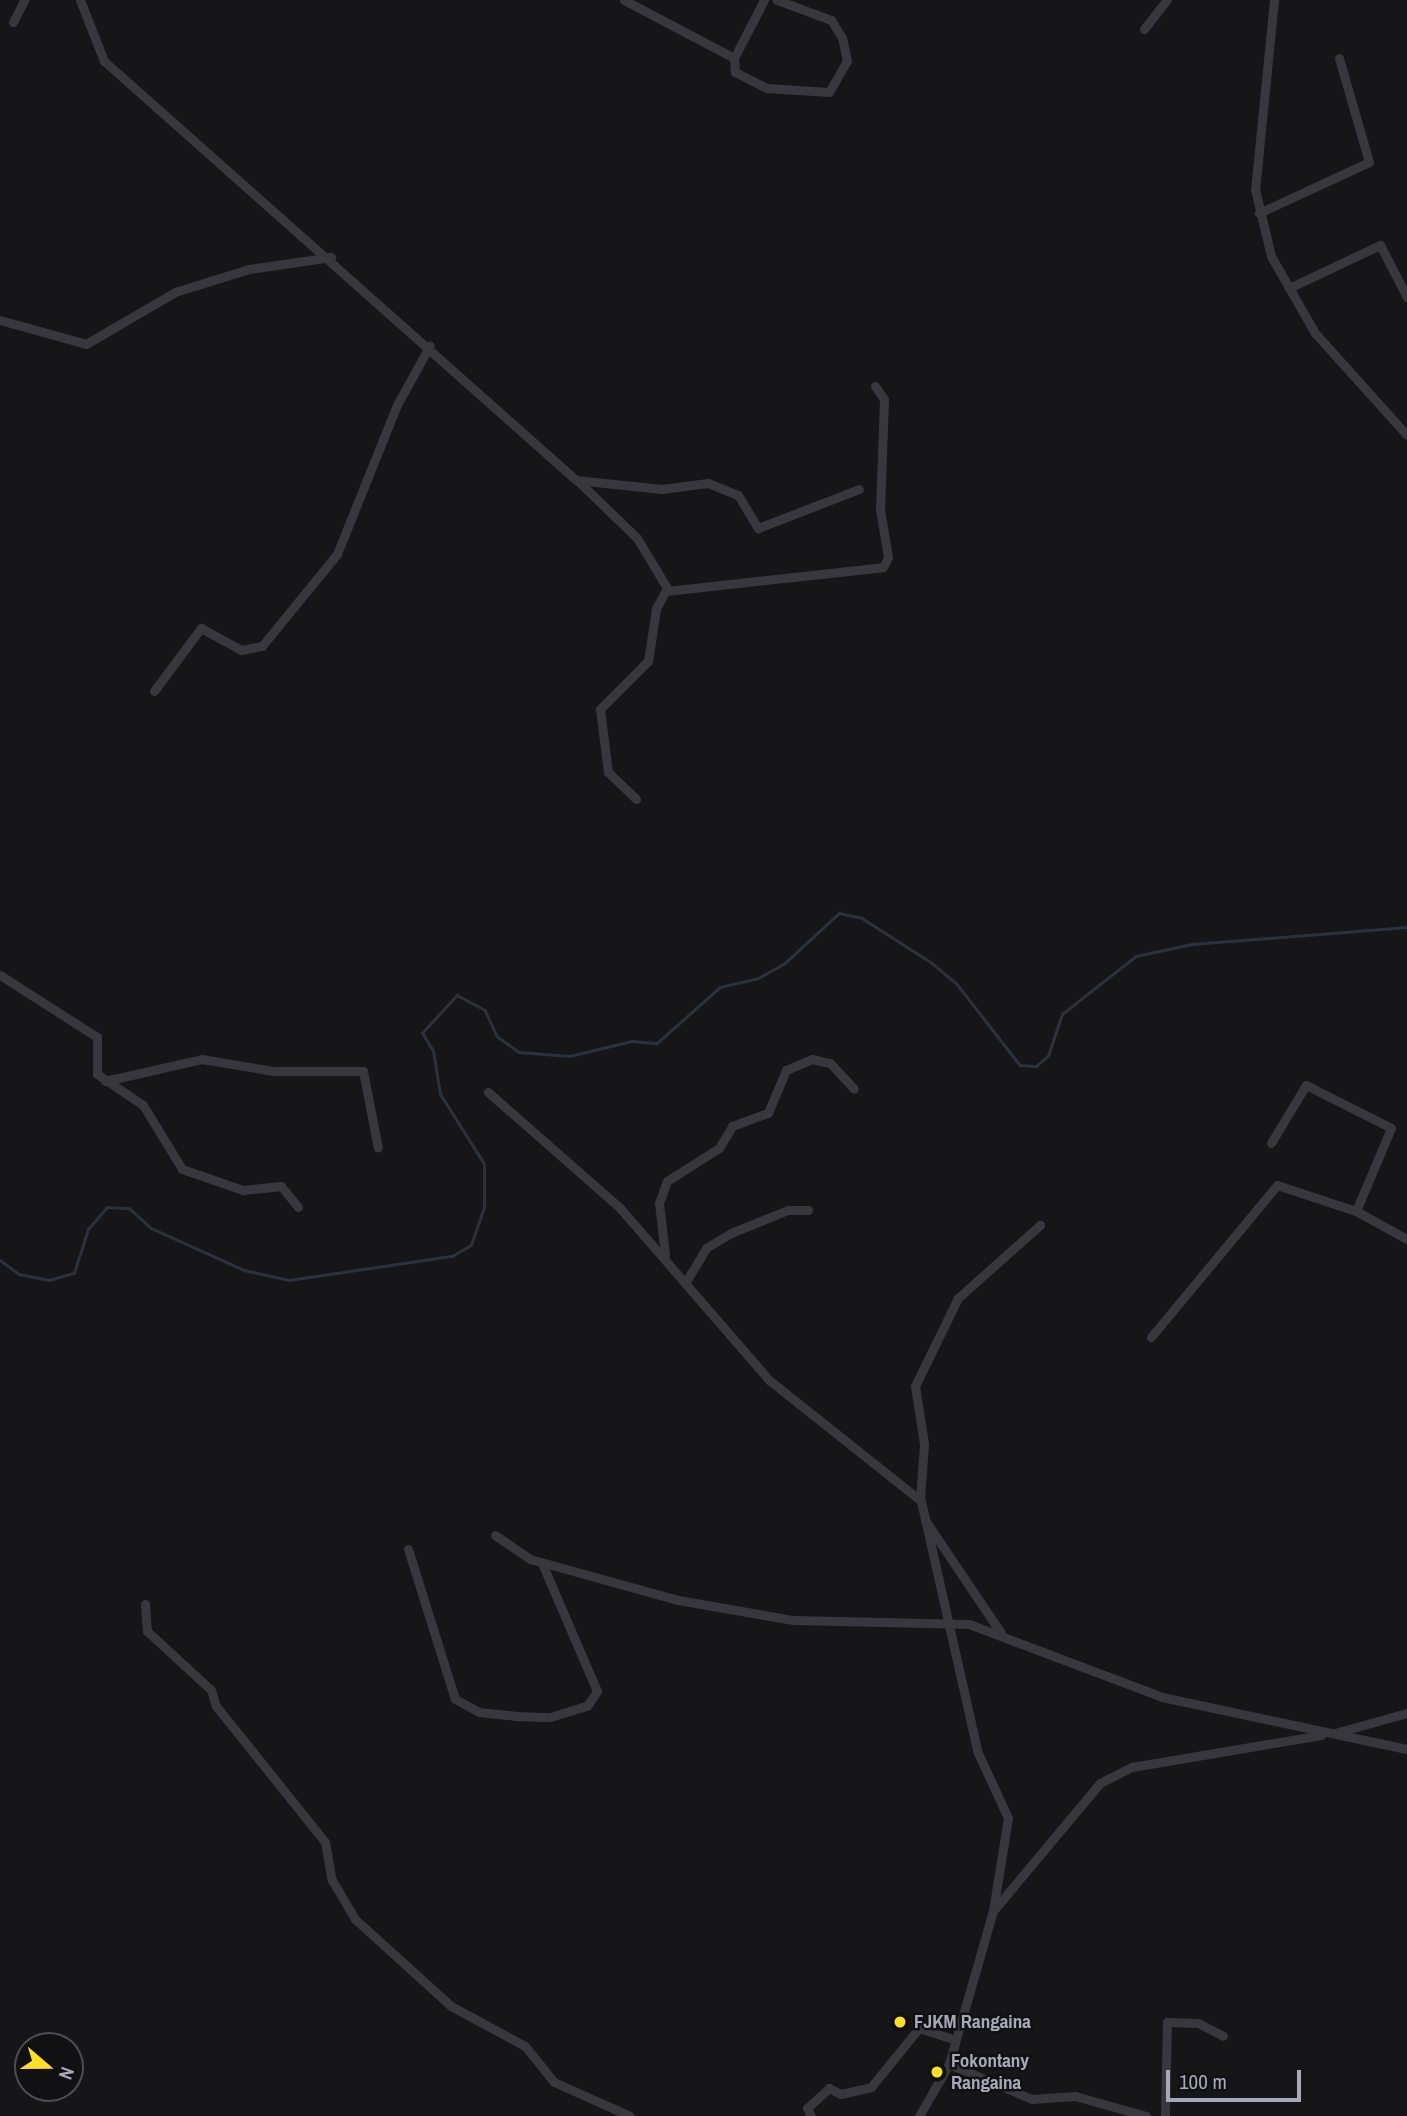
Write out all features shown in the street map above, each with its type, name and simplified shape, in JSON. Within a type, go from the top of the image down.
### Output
[{"type":"street","points":[[13,22],[24,0]]},
{"type":"street","points":[[80,0],[104,61],[331,257],[430,345],[454,375],[576,480],[636,538],[667,591]]},
{"type":"street","points":[[624,0],[734,58]]},
{"type":"street","points":[[764,0],[734,58],[735,72],[767,88],[818,96],[838,83],[847,61],[831,20],[777,0]]},
{"type":"street","points":[[1144,29],[1167,0]]},
{"type":"street","points":[[1274,0],[1255,189],[1271,256],[1315,333],[1407,435]]},
{"type":"street","points":[[1259,214],[1368,162],[1339,58]]},
{"type":"street","points":[[1289,288],[1380,245],[1407,297]]},
{"type":"street","points":[[0,320],[86,344],[175,292],[249,270],[331,257]]},
{"type":"street","points":[[154,691],[201,628],[241,650],[262,646],[337,554],[397,405],[430,345]]},
{"type":"street","points":[[667,591],[883,566],[888,557],[880,509],[884,399],[875,386]]},
{"type":"street","points":[[576,480],[662,489],[708,483],[738,495],[758,528],[859,488]]},
{"type":"street","points":[[636,799],[608,772],[600,709],[648,661],[656,609],[667,591]]},
{"type":"street","points":[[0,975],[97,1037],[97,1074],[105,1082],[143,1105],[182,1169],[243,1190],[281,1186],[298,1207]]},
{"type":"street","points":[[105,1082],[202,1059],[273,1071],[363,1071],[378,1148]]},
{"type":"street","points":[[665,1256],[659,1203],[667,1181],[719,1148],[732,1126],[768,1113],[786,1070],[812,1059],[830,1063],[854,1089]]},
{"type":"street","points":[[1271,1143],[1306,1085],[1391,1128],[1356,1210]]},
{"type":"street","points":[[488,1092],[665,1256],[769,1380],[920,1501]]},
{"type":"street","points":[[1151,1337],[1277,1185],[1356,1210],[1407,1239]]},
{"type":"street","points":[[687,1280],[706,1248],[732,1233],[788,1210],[808,1210]]},
{"type":"street","points":[[919,2116],[939,2090],[956,2040],[993,1911],[1008,1818],[978,1753],[952,1621],[920,1501],[924,1444],[915,1386],[958,1298],[1040,1225]]},
{"type":"street","points":[[926,1520],[1001,1633]]},
{"type":"street","points":[[495,1535],[542,1563],[678,1600],[793,1620],[952,1621],[1001,1633],[1162,1697],[1407,1749]]},
{"type":"street","points":[[408,1549],[454,1699],[479,1712],[515,1716],[550,1717],[587,1706],[597,1691],[542,1563]]},
{"type":"street","points":[[145,1604],[147,1631],[211,1690],[216,1706],[325,1842],[332,1880],[355,1919],[451,2006],[525,2046],[554,2082],[630,2116]]},
{"type":"street","points":[[993,1911],[1100,1783],[1132,1767],[1328,1734],[1407,1713]]},
{"type":"street","points":[[1164,2116],[1167,2022],[1198,2023],[1223,2036]]},
{"type":"street","points":[[811,2116],[807,2108],[829,2088],[841,2094],[871,2087],[919,2028],[956,2040]]},
{"type":"street","points":[[948,2064],[1032,2099],[1075,2096],[1146,2116]]},
{"type":"waterway","points":[[0,1260],[19,1274],[49,1280],[74,1273],[88,1229],[107,1207],[129,1208],[151,1228],[244,1270],[289,1280],[452,1256],[471,1245],[484,1208],[484,1164],[440,1094],[433,1051],[422,1033],[457,995],[485,1010],[497,1036],[519,1052],[570,1056],[632,1041],[657,1043],[720,987],[758,978],[785,963],[839,913],[862,918],[932,963],[957,984],[1020,1065],[1036,1066],[1048,1056],[1062,1014],[1136,956],[1192,944],[1407,927]]},
{"type":"place","name":"FJKM Rangaina","points":[[900,2022]]},
{"type":"place","name":"Fokontany Rangaina","points":[[937,2072]]}]
